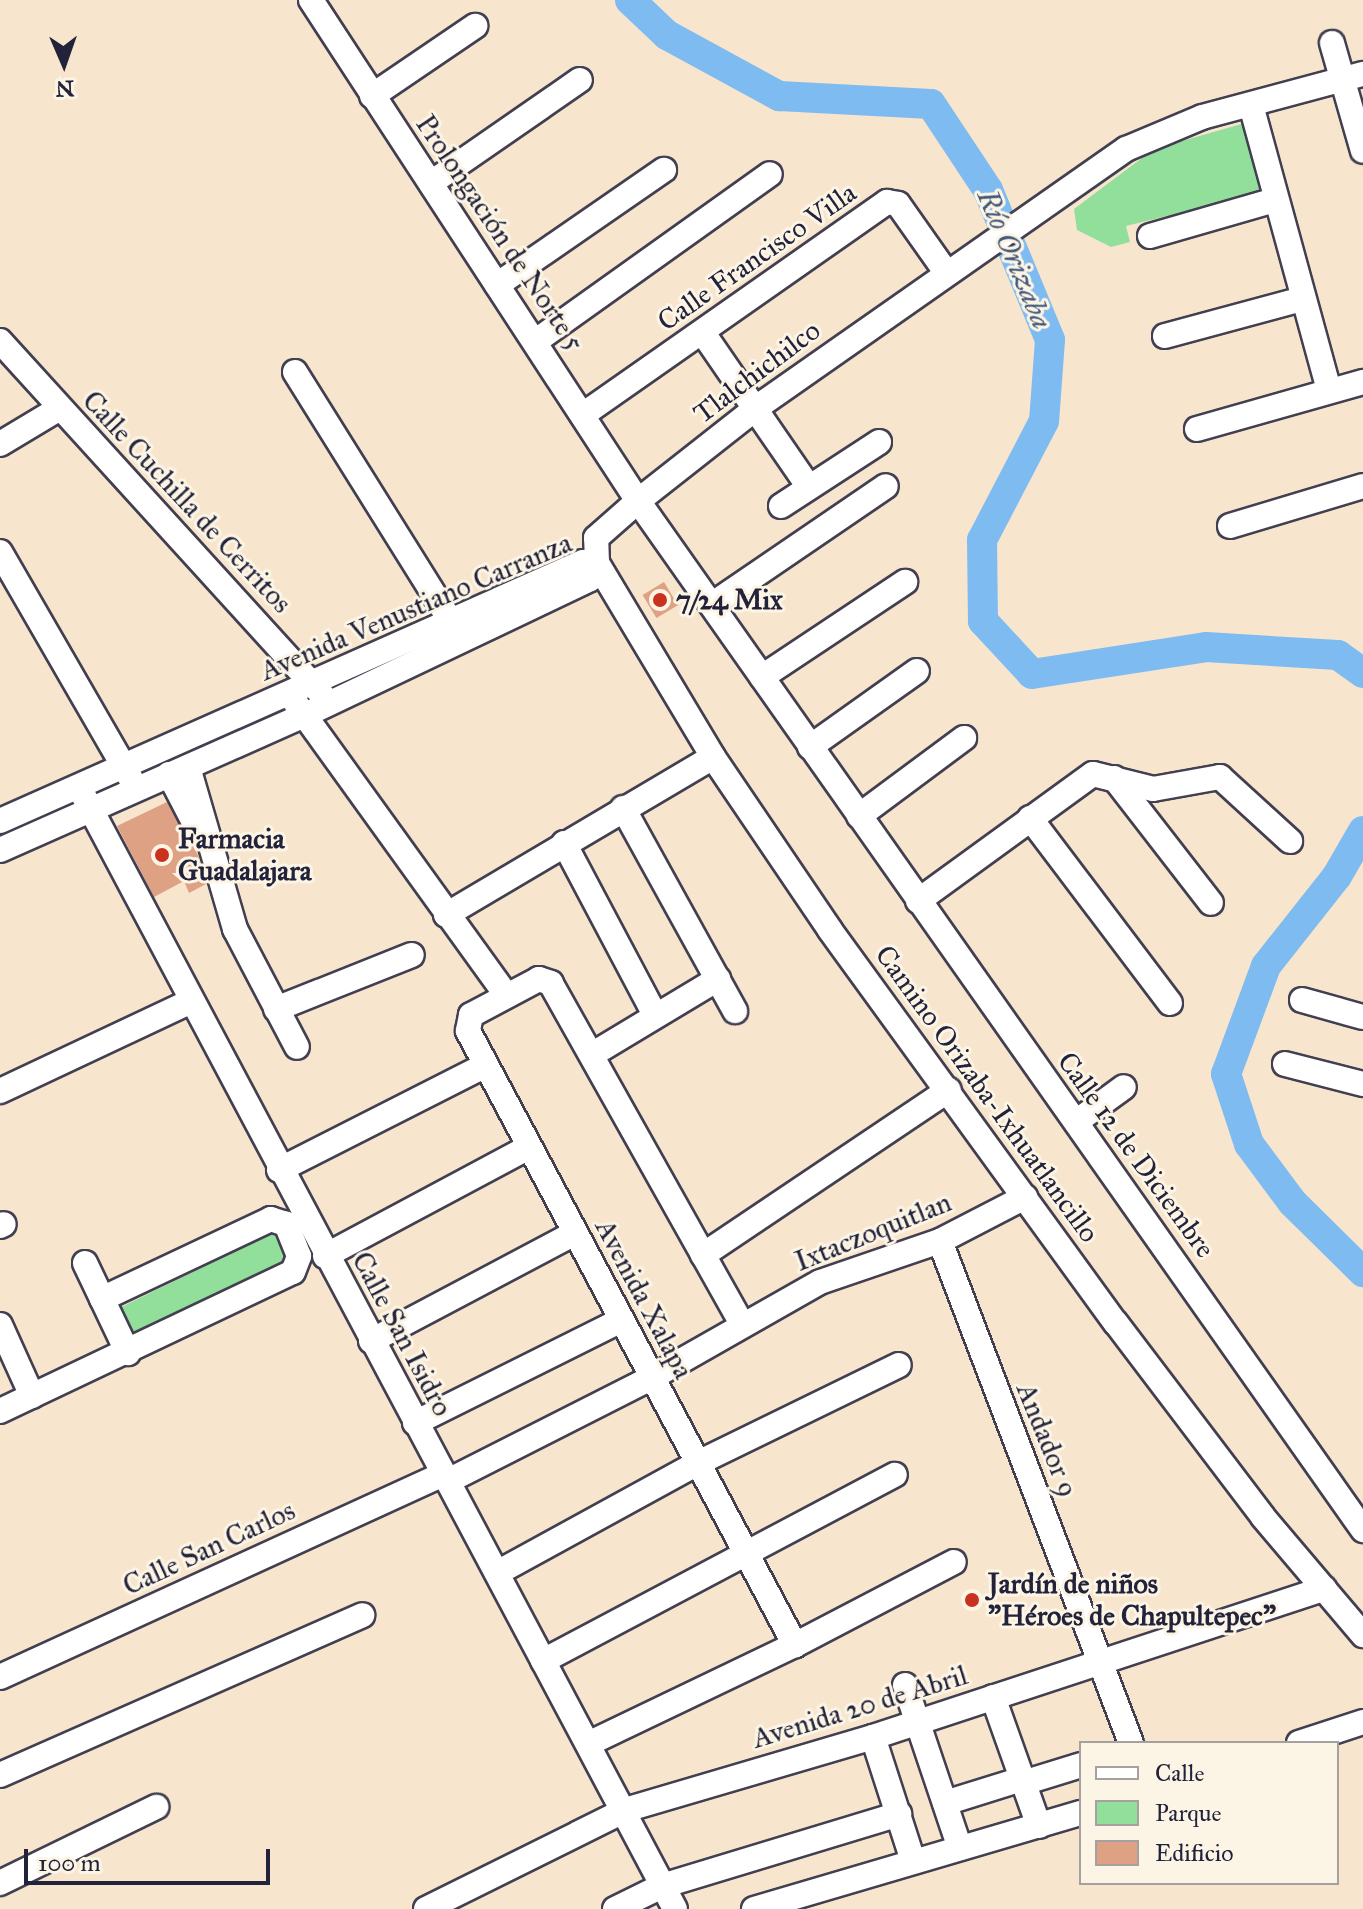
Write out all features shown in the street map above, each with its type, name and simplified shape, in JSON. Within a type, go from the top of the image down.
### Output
[{"type":"street","name":"Prolongación de Norte 5","points":[[311,0],[638,501],[762,677]]},
{"type":"street","points":[[372,96],[475,26]]},
{"type":"street","points":[[1332,43],[1353,77],[1363,151]]},
{"type":"street","name":"Tlalchichilco","points":[[597,563],[596,538],[756,408],[980,247],[1148,136],[1353,77]]},
{"type":"street","points":[[431,183],[580,80]]},
{"type":"street","points":[[1251,105],[1329,391]]},
{"type":"street","points":[[497,285],[664,170]]},
{"type":"street","points":[[536,341],[770,174]]},
{"type":"street","points":[[1150,236],[1275,200]]},
{"type":"street","name":"Calle Francisco Villa","points":[[584,414],[887,202],[898,204],[946,272]]},
{"type":"street","points":[[1165,336],[1302,299]]},
{"type":"street","points":[[703,333],[809,487]]},
{"type":"street","name":"Calle Cuchilla de Cerritos","points":[[0,341],[329,703]]},
{"type":"street","points":[[295,372],[451,622]]},
{"type":"street","points":[[1197,429],[1363,382]]},
{"type":"street","points":[[0,444],[60,408]]},
{"type":"street","points":[[781,506],[879,442]]},
{"type":"street","points":[[713,604],[886,486]]},
{"type":"street","points":[[1230,526],[1363,486]]},
{"type":"street","points":[[0,552],[136,790]]},
{"type":"street","name":"Avenida Venustiano Carranza","points":[[0,821],[583,562],[597,563],[590,579],[303,716],[0,850]]},
{"type":"street","name":"Camino Orizaba-Ixhuatlancillo","points":[[597,563],[713,757],[830,930],[1238,1484],[1363,1635]]},
{"type":"street","points":[[762,677],[905,582]]},
{"type":"street","points":[[810,747],[917,671]]},
{"type":"street","name":"Calle 12 de Diciembre","points":[[762,677],[1363,1530]]},
{"type":"street","points":[[290,694],[505,993],[548,980],[593,1054],[742,1324]]},
{"type":"street","points":[[859,816],[964,738]]},
{"type":"street","points":[[446,915],[713,757]]},
{"type":"street","points":[[178,770],[208,846],[235,929],[297,1047]]},
{"type":"street","points":[[918,901],[1083,778],[1103,773],[1153,789],[1220,777],[1290,841]]},
{"type":"street","points":[[1113,776],[1211,903]]},
{"type":"street","name":"Calle San Isidro","points":[[79,787],[279,1170],[590,1743],[675,1909]]},
{"type":"street","points":[[623,808],[735,1011]]},
{"type":"street","points":[[1030,818],[1170,1003]]},
{"type":"street","points":[[564,843],[655,1015]]},
{"type":"street","points":[[276,1009],[412,955]]},
{"type":"street","points":[[593,1054],[718,979]]},
{"type":"street","name":"Avenida Xalapa","points":[[505,993],[467,1022],[486,1065],[620,1321],[748,1551],[795,1645]]},
{"type":"street","points":[[1302,1000],[1363,1017]]},
{"type":"street","points":[[0,1091],[191,1001]]},
{"type":"street","points":[[1285,1064],[1363,1084]]},
{"type":"street","points":[[279,1170],[486,1065]]},
{"type":"street","points":[[1076,1122],[1124,1087]]},
{"type":"street","points":[[703,1255],[949,1090]]},
{"type":"street","points":[[325,1256],[529,1147]]},
{"type":"street","name":"Ixtaczoquitlan","points":[[446,1477],[651,1378],[742,1324],[843,1271],[940,1241],[1025,1197]]},
{"type":"street","points":[[0,1411],[128,1353],[293,1272],[299,1256],[286,1224],[266,1220],[102,1299]]},
{"type":"street","points":[[371,1341],[575,1233]]},
{"type":"street","name":"Andador 9","points":[[940,1241],[1130,1741]]},
{"type":"street","points":[[85,1263],[128,1353]]},
{"type":"street","points":[[415,1423],[620,1321]]},
{"type":"street","points":[[0,1325],[32,1396]]},
{"type":"street","points":[[497,1573],[700,1462],[899,1365]]},
{"type":"street","points":[[543,1661],[895,1475]]},
{"type":"street","name":"Calle San Carlos","points":[[0,1677],[446,1477]]},
{"type":"street","points":[[590,1743],[795,1645],[954,1562]]},
{"type":"street","name":"Avenida 20 de Abril","points":[[426,1909],[625,1810],[873,1737],[1324,1589]]},
{"type":"street","points":[[0,1775],[362,1615]]},
{"type":"street","points":[[905,1685],[960,1848]]},
{"type":"street","points":[[993,1697],[1039,1826]]},
{"type":"street","points":[[1305,1741],[1363,1722]]},
{"type":"street","points":[[873,1737],[913,1861]]},
{"type":"street","points":[[945,1803],[1079,1766]]},
{"type":"street","points":[[0,1883],[156,1807]]},
{"type":"street","points":[[615,1909],[662,1886],[899,1814]]},
{"type":"street","points":[[754,1909],[1079,1814]]},
{"type":"green space","points":[[1245,123],[1266,202],[1168,227],[1167,216],[1126,226],[1130,242],[1111,247],[1077,230],[1074,209],[1154,149]]},
{"type":"green space","points":[[279,1230],[295,1263],[133,1342],[117,1309]]},
{"type":"building","name":"7/24 Mix","points":[[664,582],[678,605],[656,618],[643,595]]},
{"type":"building","name":"Farmacia Guadalajara","points":[[167,802],[198,855],[206,884],[189,893],[184,881],[154,897],[117,826]]},
{"type":"waterway","name":"Río Orizaba","points":[[630,0],[667,35],[779,96],[931,104],[988,190],[1050,340],[1044,421],[982,540],[983,621],[1032,674],[1206,647],[1338,655],[1363,673]]},
{"type":"waterway","name":"Río Orizaba","points":[[1363,831],[1337,876],[1266,966],[1226,1074],[1249,1144],[1292,1202],[1363,1272]]},
{"type":"place","name":"7/24 Mix","points":[[660,600]]},
{"type":"place","name":"Farmacia Guadalajara","points":[[162,855]]},
{"type":"place","name":"Jardín de niños \"Héroes de Chapultepec\"","points":[[972,1600]]}]
